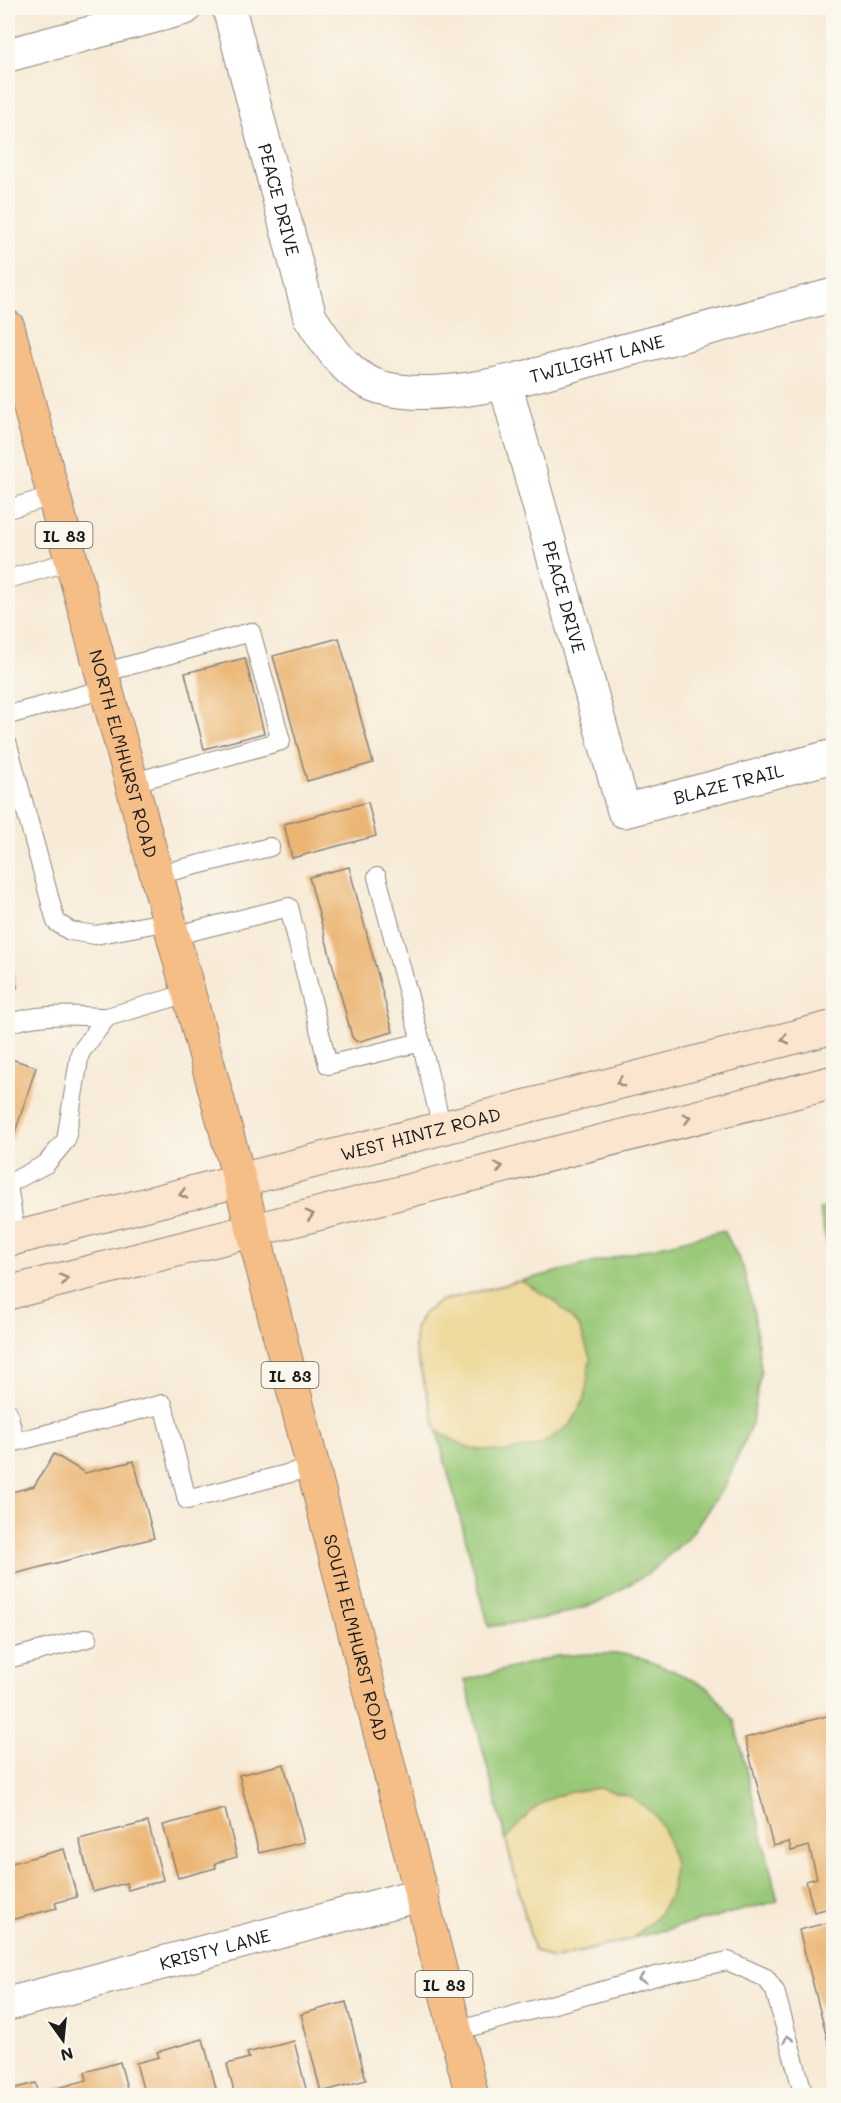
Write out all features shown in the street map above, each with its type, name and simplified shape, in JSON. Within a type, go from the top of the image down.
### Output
[{"type":"main road","name":"NORTH ELMHURST ROAD","points":[[8,327],[240,1180]]},
{"type":"main road","name":"WEST HINTZ ROAD","points":[[12,1239],[834,1027]]},
{"type":"main road","points":[[8,1293],[834,1082]]},
{"type":"main road","name":"SOUTH ELMHURST ROAD","points":[[240,1180],[472,2096]]},
{"type":"street","points":[[8,55],[185,8]]},
{"type":"street","name":"PEACE DRIVE","points":[[229,8],[310,317],[334,354],[358,376]]},
{"type":"street","name":"TWILIGHT LANE","points":[[358,376],[383,388],[433,393],[505,382],[834,295]]},
{"type":"street","name":"PEACE DRIVE","points":[[505,382],[624,811]]},
{"type":"street","name":"BLAZE TRAIL","points":[[624,811],[834,756]]},
{"type":"street","name":"KRISTY LANE","points":[[8,2004],[422,1894]]},
{"type":"lane","points":[[8,509],[53,496]]},
{"type":"lane","points":[[8,579],[71,561]]},
{"type":"lane","points":[[8,715],[251,632],[281,741],[131,783]]},
{"type":"lane","points":[[8,745],[56,922],[70,931],[95,935],[171,928],[289,907],[328,1065],[421,1042]]},
{"type":"lane","points":[[156,875],[270,847]]},
{"type":"lane","points":[[376,877],[442,1128]]},
{"type":"lane","points":[[8,1024],[44,1016],[107,1017],[189,993]]},
{"type":"lane","points":[[12,1239],[8,1184],[46,1164],[66,1140],[80,1053],[107,1017]]},
{"type":"lane","points":[[8,1412],[15,1442],[163,1404],[187,1500],[313,1467]]},
{"type":"lane","points":[[8,1659],[88,1638]]},
{"type":"lane","points":[[456,2031],[660,1975],[729,1961],[766,1978],[775,1991],[804,2096]]},
{"type":"green space","points":[[834,1206],[833,1270],[819,1209]]},
{"type":"green space","points":[[724,1230],[743,1267],[754,1314],[761,1369],[752,1423],[726,1484],[689,1537],[649,1573],[600,1602],[557,1616],[489,1627],[415,1349],[419,1321],[440,1301]]},
{"type":"green space","points":[[629,1654],[672,1670],[709,1688],[734,1720],[778,1901],[552,1959],[534,1950],[465,1680],[557,1656]]},
{"type":"sand","points":[[521,1281],[555,1301],[580,1328],[590,1358],[585,1398],[571,1424],[540,1445],[507,1452],[471,1449],[437,1431],[415,1349],[415,1329],[423,1314],[440,1301]]},
{"type":"sand","points":[[600,1788],[631,1797],[655,1815],[667,1837],[674,1864],[672,1891],[659,1914],[632,1939],[552,1959],[534,1950],[506,1840],[527,1816],[546,1801],[568,1793]]},
{"type":"building","points":[[339,638],[373,763],[307,781],[273,656]]},
{"type":"building","points":[[245,658],[264,733],[204,749],[185,673]]},
{"type":"building","points":[[368,802],[376,836],[292,858],[284,824]]},
{"type":"building","points":[[349,867],[393,1032],[357,1042],[352,1037],[309,877]]},
{"type":"building","points":[[8,953],[17,988],[8,991]]},
{"type":"building","points":[[8,1058],[36,1067],[13,1139],[8,1137]]},
{"type":"building","points":[[54,1454],[85,1473],[134,1461],[154,1538],[10,1575],[8,1567],[8,1493],[34,1486]]},
{"type":"building","points":[[834,1714],[834,1907],[814,1912],[806,1881],[817,1878],[809,1846],[791,1851],[789,1842],[773,1846],[745,1738]]},
{"type":"building","points":[[284,1764],[304,1842],[259,1853],[239,1775]]},
{"type":"building","points":[[225,1809],[237,1857],[215,1863],[216,1868],[178,1878],[163,1825]]},
{"type":"building","points":[[148,1822],[163,1880],[128,1890],[126,1883],[93,1892],[79,1839]]},
{"type":"building","points":[[64,1849],[77,1897],[55,1903],[57,1908],[11,1920],[8,1908],[8,1864]]},
{"type":"building","points":[[834,1921],[834,2061],[833,2061],[799,1930]]},
{"type":"building","points":[[346,2002],[366,2080],[321,2092],[301,2014]]},
{"type":"building","points":[[203,2039],[217,2092],[204,2096],[145,2096],[136,2063],[159,2057],[157,2052]]},
{"type":"building","points":[[294,2041],[307,2093],[298,2096],[235,2096],[227,2064],[249,2058],[247,2053]]},
{"type":"building","points":[[120,2062],[129,2096],[56,2096],[54,2089],[87,2080],[85,2072]]},
{"type":"building","points":[[36,2083],[39,2096],[8,2096],[8,2090]]}]
